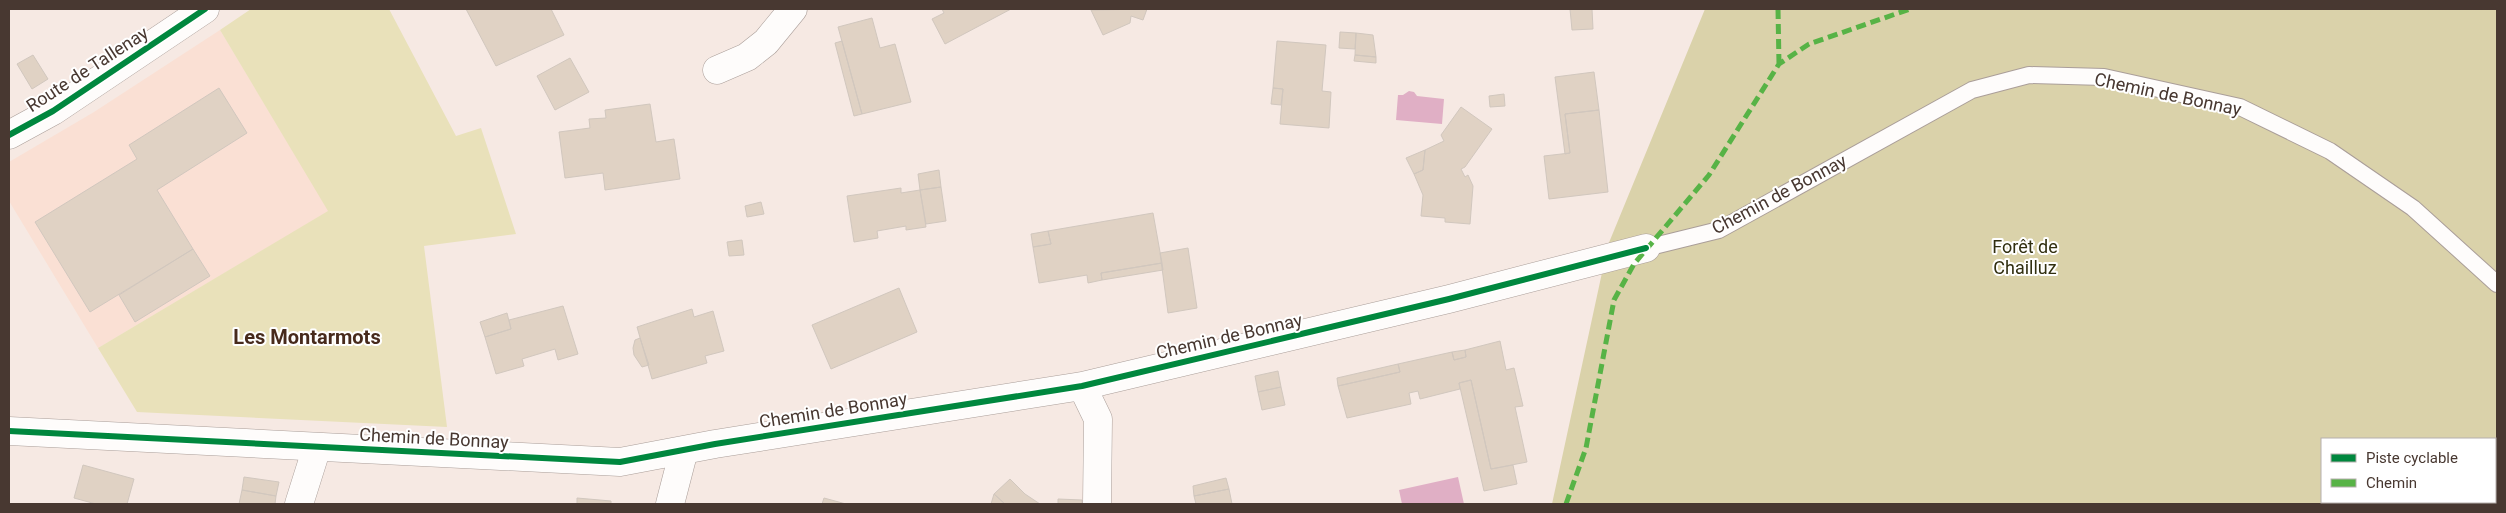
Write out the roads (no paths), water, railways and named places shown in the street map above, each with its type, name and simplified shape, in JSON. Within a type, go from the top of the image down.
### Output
[{"type":"street","name":"Route de Tallenay","points":[[9,135],[53,111],[205,9]]},
{"type":"street","points":[[717,70],[747,57],[766,42],[793,9]]},
{"type":"street","name":"Chemin de Bonnay","points":[[9,431],[620,462],[1082,386],[1449,299],[1646,248]]},
{"type":"street","points":[[1082,386],[1098,419],[1097,504]]},
{"type":"street","points":[[299,504],[317,447]]},
{"type":"street","points":[[670,504],[684,450]]},
{"type":"lane","name":"Chemin de Bonnay","points":[[1646,248],[1719,230],[1972,90],[2028,75],[2104,77],[2240,107],[2330,150],[2413,208],[2497,284]]},
{"type":"district","name":"Les Montarmots","points":[[307,337]]},
{"type":"park label","name":"Forêt de Chailluz","points":[[2025,256]]}]
